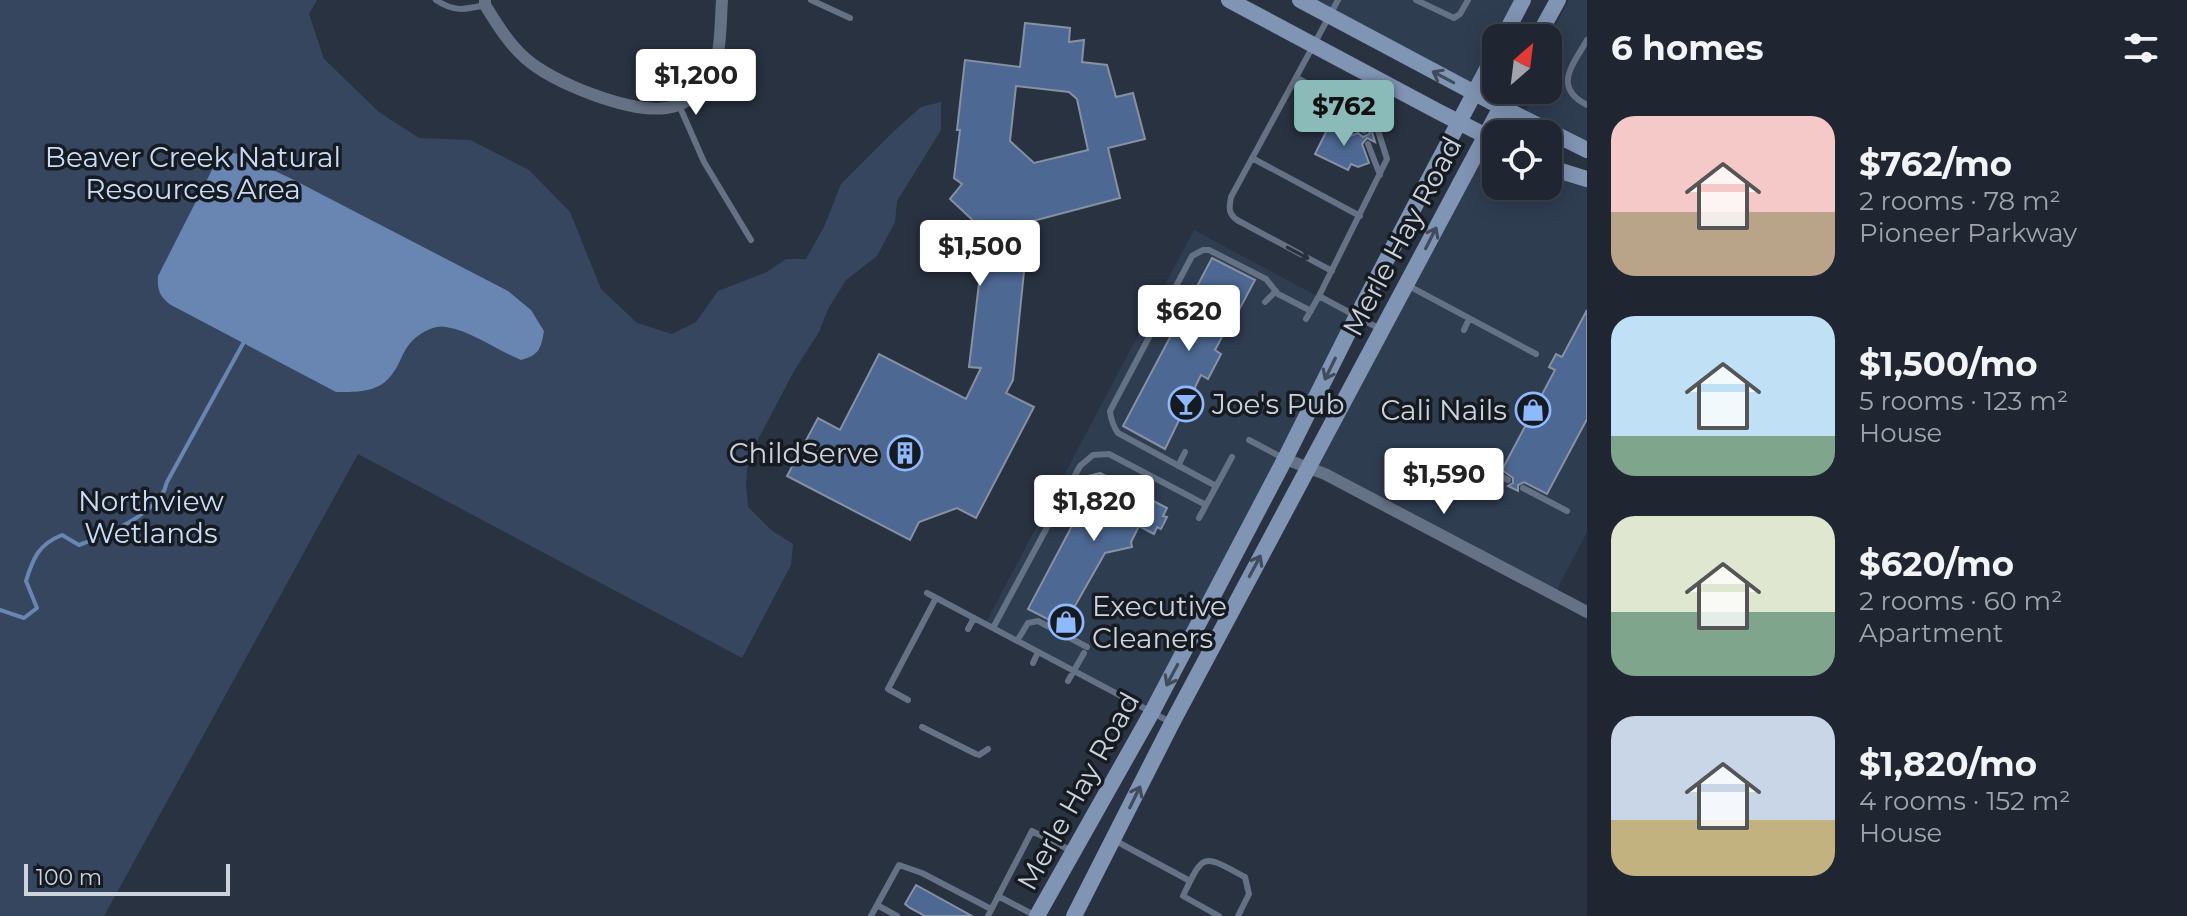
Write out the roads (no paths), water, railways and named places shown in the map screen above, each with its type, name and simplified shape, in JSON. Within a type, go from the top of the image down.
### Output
[{"type":"main road","points":[[1229,0],[1482,134]]},
{"type":"main road","points":[[1300,0],[1587,150]]},
{"type":"main road","points":[[1510,24],[1523,0]]},
{"type":"main road","points":[[1545,24],[1558,0]]},
{"type":"main road","name":"Merle Hay Road","points":[[1036,916],[1152,712],[1482,78]]},
{"type":"main road","name":"Merle Hay Road","points":[[1496,120],[1503,104]]},
{"type":"main road","name":"Merle Hay Road","points":[[1074,916],[1308,467],[1482,152]]},
{"type":"main road","points":[[1562,171],[1587,179]]},
{"type":"street","points":[[485,2],[502,33],[526,59],[554,79],[631,105],[666,108],[692,98],[705,86],[712,73],[717,57],[722,0]]},
{"type":"street","points":[[1285,459],[1308,467],[1587,612]]},
{"type":"lane","points":[[436,0],[448,8],[458,9],[485,2]]},
{"type":"lane","points":[[811,0],[850,18]]},
{"type":"lane","points":[[1332,271],[1237,220],[1229,208],[1231,197],[1338,0]]},
{"type":"lane","points":[[1416,0],[1454,18],[1468,0]]},
{"type":"lane","points":[[1436,10],[1441,0]]},
{"type":"lane","points":[[1587,40],[1567,75],[1574,98],[1587,105]]},
{"type":"lane","points":[[1297,78],[1374,118],[1387,159],[1306,319]]},
{"type":"lane","points":[[679,105],[704,162],[751,240]]},
{"type":"lane","points":[[1358,111],[1364,131]]},
{"type":"lane","points":[[1368,144],[1380,175]]},
{"type":"lane","points":[[1252,158],[1360,216]]},
{"type":"lane","points":[[1216,486],[1118,433],[1113,427],[1110,411],[1192,256],[1209,250],[1266,279],[1276,291],[1311,311]]},
{"type":"lane","points":[[1407,285],[1536,354]]},
{"type":"lane","points":[[1265,302],[1276,291]]},
{"type":"lane","points":[[1319,296],[1382,330]]},
{"type":"lane","points":[[1464,330],[1469,319]]},
{"type":"lane","points":[[1249,440],[1285,459]]},
{"type":"lane","points":[[1178,466],[1185,452]]},
{"type":"lane","points":[[993,628],[1080,466],[1093,455],[1109,454],[1206,505]]},
{"type":"lane","points":[[1199,518],[1232,457]]},
{"type":"lane","points":[[1478,464],[1508,480]]},
{"type":"lane","points":[[1523,488],[1567,511]]},
{"type":"lane","points":[[927,593],[1172,723]]},
{"type":"lane","points":[[908,700],[888,689],[936,598]]},
{"type":"lane","points":[[968,629],[974,618]]},
{"type":"lane","points":[[1017,641],[1028,623],[1038,621],[1086,650],[1068,681]]},
{"type":"lane","points":[[900,642],[910,647]]},
{"type":"lane","points":[[1033,663],[1038,652]]},
{"type":"lane","points":[[883,674],[893,679]]},
{"type":"lane","points":[[922,727],[976,754],[988,749]]},
{"type":"lane","points":[[871,916],[899,865],[922,873],[990,913],[1032,831],[1072,851]]},
{"type":"lane","points":[[1114,840],[1190,881]]},
{"type":"lane","points":[[1219,916],[1183,896],[1199,864],[1206,860],[1215,861],[1245,877],[1249,894],[1238,916]]},
{"type":"lane","points":[[998,896],[1036,916]]},
{"type":"lane","points":[[877,905],[897,916]]},
{"type":"waterway","points":[[0,610],[24,618],[37,608],[26,581],[42,547],[62,535],[79,545],[131,521],[155,504],[245,340]]},
{"type":"place","name":"Joe's Pub","points":[[1186,404]]},
{"type":"place","name":"Cali Nails","points":[[1533,410]]},
{"type":"place","name":"ChildServe","points":[[905,453]]},
{"type":"place","name":"Executive Cleaners","points":[[1066,622]]},
{"type":"park label","name":"Beaver Creek Natural Resources Area","points":[[193,173]]},
{"type":"park label","name":"Northview Wetlands","points":[[151,517]]}]
